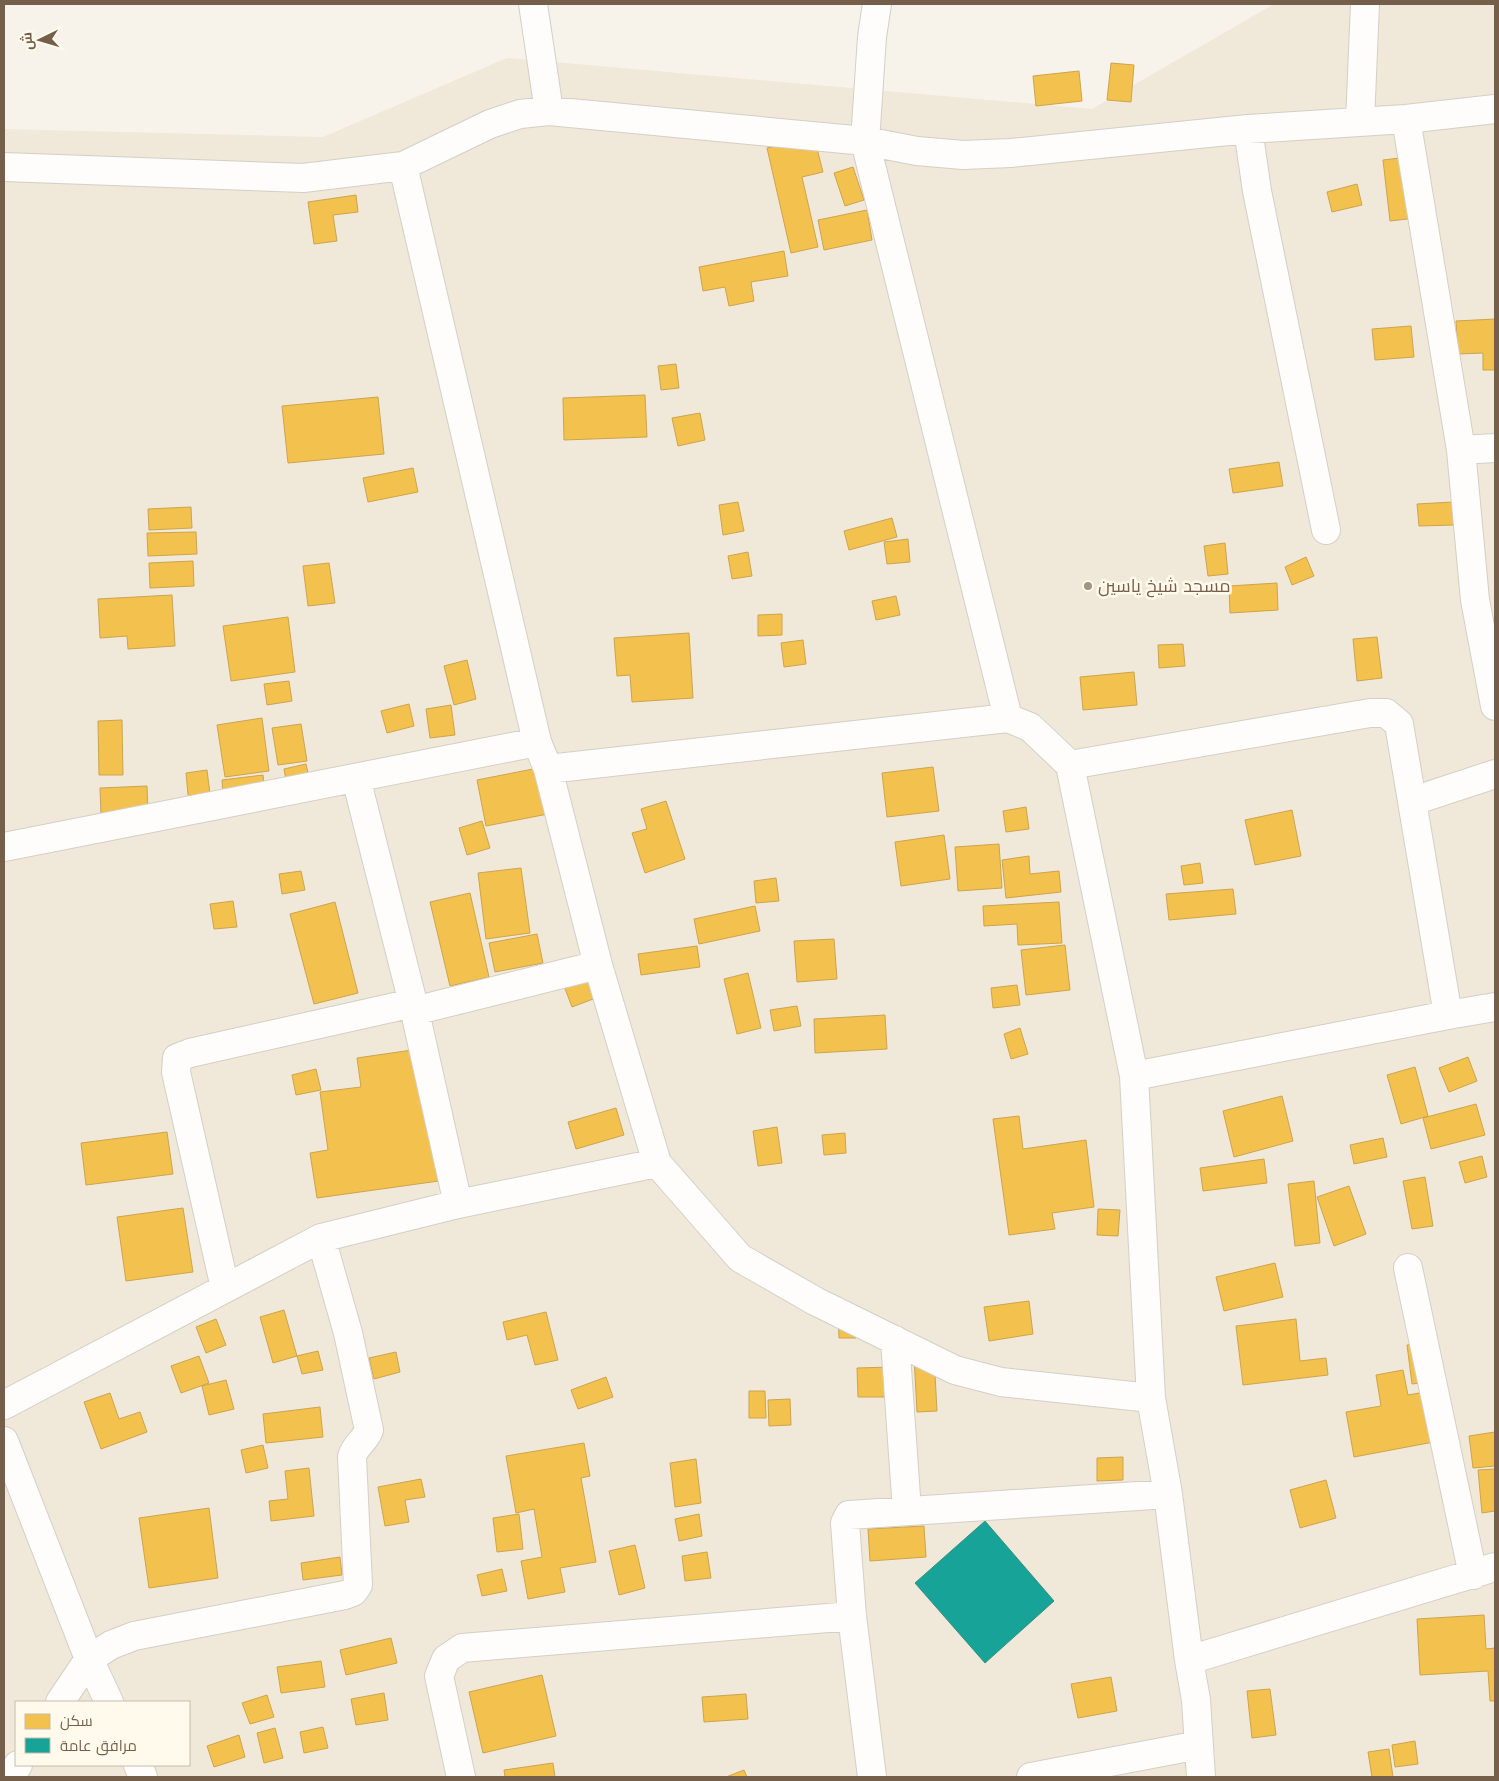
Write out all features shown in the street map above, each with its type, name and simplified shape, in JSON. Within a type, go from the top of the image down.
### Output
[{"type":"street","points":[[533,4],[549,111]]},
{"type":"street","points":[[877,4],[872,37],[865,141],[1008,718]]},
{"type":"street","points":[[1360,122],[1365,4]]},
{"type":"street","points":[[4,167],[303,178],[403,166],[490,124],[520,114],[549,111],[865,141],[917,151],[963,155],[1011,153],[1248,128],[1406,119],[1495,109]]},
{"type":"street","points":[[1406,119],[1485,598],[1495,706]]},
{"type":"street","points":[[1248,128],[1257,191],[1326,530]]},
{"type":"street","points":[[403,166],[537,742],[548,769],[598,965],[657,1163],[740,1258],[816,1300],[955,1370],[1001,1382],[1151,1398]]},
{"type":"street","points":[[1461,450],[1495,448]]},
{"type":"street","points":[[1070,765],[1370,713],[1386,713],[1400,724],[1448,1015]]},
{"type":"street","points":[[548,769],[1008,718],[1030,727],[1070,765],[1134,1076],[1151,1398],[1168,1494],[1189,1660],[1196,1700],[1202,1777]]},
{"type":"street","points":[[4,847],[537,742]]},
{"type":"street","points":[[1413,801],[1495,774]]},
{"type":"street","points":[[356,778],[414,1007],[458,1204]]},
{"type":"street","points":[[225,1288],[176,1072],[177,1058],[190,1053],[414,1007],[598,965]]},
{"type":"street","points":[[1134,1076],[1495,1007]]},
{"type":"street","points":[[4,1405],[320,1238],[458,1204],[657,1163]]},
{"type":"street","points":[[61,1701],[89,1660],[111,1645],[134,1636],[345,1595],[353,1592],[358,1585],[352,1457],[355,1448],[366,1437],[369,1430],[348,1333],[320,1238]]},
{"type":"street","points":[[1189,1660],[1484,1571],[1408,1268]]},
{"type":"street","points":[[895,1340],[907,1511]]},
{"type":"street","points":[[4,1441],[89,1660],[109,1701]]},
{"type":"street","points":[[872,1777],[852,1616],[845,1524],[849,1515],[1168,1494]]},
{"type":"street","points":[[461,1777],[439,1676],[446,1659],[462,1648],[852,1616]]},
{"type":"street","points":[[1031,1777],[1199,1745]]},
{"type":"street","points":[[10,1777],[17,1766]]},
{"type":"shaded area","points":[[1274,4],[1495,4],[1495,1777],[4,1777],[4,129],[323,137],[507,58],[1092,109]]},
{"type":"building: سكن","points":[[1111,63],[1134,65],[1131,102],[1107,100]]},
{"type":"building: سكن","points":[[1079,71],[1082,101],[1036,106],[1033,76]]},
{"type":"building: سكن","points":[[814,137],[823,172],[802,177],[818,247],[791,253],[767,148]]},
{"type":"building: سكن","points":[[1408,157],[1416,218],[1390,221],[1383,160]]},
{"type":"building: سكن","points":[[853,167],[864,200],[845,206],[834,173]]},
{"type":"building: سكن","points":[[1357,184],[1362,205],[1332,212],[1327,192]]},
{"type":"building: سكن","points":[[356,195],[358,212],[333,215],[337,241],[314,244],[308,202]]},
{"type":"building: سكن","points":[[867,210],[872,240],[824,250],[818,220]]},
{"type":"building: سكن","points":[[784,251],[788,276],[751,282],[754,301],[729,306],[725,287],[703,291],[699,267]]},
{"type":"building: سكن","points":[[1495,319],[1495,370],[1483,370],[1483,353],[1458,354],[1456,321]]},
{"type":"building: سكن","points":[[1411,326],[1414,357],[1375,360],[1372,329]]},
{"type":"building: سكن","points":[[676,364],[679,388],[661,390],[658,366]]},
{"type":"building: سكن","points":[[645,395],[647,437],[564,440],[563,398]]},
{"type":"building: سكن","points":[[378,397],[384,454],[288,463],[282,406]]},
{"type":"building: سكن","points":[[700,413],[705,440],[678,446],[672,418]]},
{"type":"building: سكن","points":[[1279,462],[1283,486],[1233,493],[1229,469]]},
{"type":"building: سكن","points":[[413,468],[418,492],[368,502],[363,478]]},
{"type":"building: سكن","points":[[738,502],[744,531],[723,535],[719,505]]},
{"type":"building: سكن","points":[[1453,502],[1454,525],[1419,526],[1417,504]]},
{"type":"building: سكن","points":[[191,507],[192,528],[149,530],[148,509]]},
{"type":"building: سكن","points":[[892,518],[897,537],[849,550],[844,531]]},
{"type":"building: سكن","points":[[196,532],[197,554],[148,556],[147,533]]},
{"type":"building: سكن","points":[[908,539],[910,562],[887,564],[884,542]]},
{"type":"building: سكن","points":[[1225,543],[1228,574],[1208,576],[1204,546]]},
{"type":"building: سكن","points":[[748,552],[752,576],[732,579],[728,556]]},
{"type":"building: سكن","points":[[1306,557],[1314,576],[1292,585],[1285,567]]},
{"type":"building: سكن","points":[[193,561],[194,586],[150,588],[149,563]]},
{"type":"building: سكن","points":[[329,563],[335,603],[308,606],[303,566]]},
{"type":"building: سكن","points":[[1277,583],[1278,610],[1230,613],[1229,586]]},
{"type":"building: سكن","points":[[172,595],[175,646],[128,649],[127,636],[100,638],[98,599]]},
{"type":"building: سكن","points":[[896,596],[900,615],[876,620],[872,601]]},
{"type":"building: سكن","points":[[782,614],[782,635],[758,636],[758,615]]},
{"type":"building: سكن","points":[[288,617],[295,672],[231,681],[223,626]]},
{"type":"building: سكن","points":[[689,633],[693,698],[632,702],[630,675],[617,676],[614,638]]},
{"type":"building: سكن","points":[[1377,637],[1382,678],[1357,681],[1353,639]]},
{"type":"building: سكن","points":[[803,640],[806,664],[784,667],[781,643]]},
{"type":"building: سكن","points":[[1183,644],[1185,666],[1159,668],[1158,645]]},
{"type":"building: سكن","points":[[467,660],[476,699],[454,705],[444,666]]},
{"type":"building: سكن","points":[[1134,672],[1137,705],[1083,710],[1080,677]]},
{"type":"building: سكن","points":[[289,681],[292,701],[267,705],[264,684]]},
{"type":"building: سكن","points":[[409,704],[414,726],[387,733],[381,711]]},
{"type":"building: سكن","points":[[451,705],[455,735],[430,738],[426,709]]},
{"type":"building: سكن","points":[[262,718],[269,771],[225,777],[217,725]]},
{"type":"building: سكن","points":[[122,720],[123,775],[99,775],[98,721]]},
{"type":"building: سكن","points":[[301,724],[307,761],[278,765],[272,728]]},
{"type":"building: سكن","points":[[306,764],[310,782],[287,786],[284,769]]},
{"type":"building: سكن","points":[[933,767],[939,811],[887,817],[882,773]]},
{"type":"building: سكن","points":[[538,768],[548,814],[486,826],[477,780]]},
{"type":"building: سكن","points":[[207,770],[211,802],[189,805],[186,773]]},
{"type":"building: سكن","points":[[263,775],[265,793],[223,798],[222,780]]},
{"type":"building: سكن","points":[[147,786],[148,814],[101,815],[100,788]]},
{"type":"building: سكن","points":[[666,801],[685,859],[645,873],[632,833],[647,829],[641,809]]},
{"type":"building: سكن","points":[[1026,807],[1029,829],[1006,832],[1003,811]]},
{"type":"building: سكن","points":[[1292,810],[1301,856],[1255,865],[1245,820]]},
{"type":"building: سكن","points":[[482,821],[490,848],[467,855],[459,828]]},
{"type":"building: سكن","points":[[944,835],[950,879],[901,886],[895,842]]},
{"type":"building: سكن","points":[[999,844],[1002,888],[958,891],[955,847]]},
{"type":"building: سكن","points":[[1029,856],[1030,874],[1059,871],[1061,892],[1006,898],[1002,860]]},
{"type":"building: سكن","points":[[1200,863],[1203,883],[1184,885],[1181,866]]},
{"type":"building: سكن","points":[[521,868],[530,933],[486,939],[478,873]]},
{"type":"building: سكن","points":[[301,871],[305,890],[282,894],[279,874]]},
{"type":"building: سكن","points":[[776,878],[779,901],[756,903],[754,881]]},
{"type":"building: سكن","points":[[1233,889],[1236,914],[1169,920],[1166,894]]},
{"type":"building: سكن","points":[[470,893],[489,977],[450,986],[430,902]]},
{"type":"building: سكن","points":[[233,901],[237,927],[214,929],[210,904]]},
{"type":"building: سكن","points":[[335,902],[358,993],[314,1004],[290,914]]},
{"type":"building: سكن","points":[[1059,902],[1062,943],[1018,945],[1017,924],[984,926],[983,906]]},
{"type":"building: سكن","points":[[755,906],[760,931],[699,944],[694,919]]},
{"type":"building: سكن","points":[[537,934],[543,963],[495,972],[489,943]]},
{"type":"building: سكن","points":[[834,939],[837,979],[797,982],[794,941]]},
{"type":"building: سكن","points":[[1065,945],[1070,990],[1026,995],[1021,950]]},
{"type":"building: سكن","points":[[697,946],[700,967],[641,975],[638,954]]},
{"type":"building: سكن","points":[[597,963],[609,993],[572,1007],[561,978]]},
{"type":"building: سكن","points":[[748,973],[761,1028],[737,1034],[724,979]]},
{"type":"building: سكن","points":[[1017,985],[1020,1005],[993,1008],[991,988]]},
{"type":"building: سكن","points":[[797,1006],[801,1026],[774,1031],[770,1010]]},
{"type":"building: سكن","points":[[885,1015],[887,1049],[815,1053],[814,1019]]},
{"type":"building: سكن","points":[[1020,1028],[1028,1054],[1011,1059],[1004,1034]]},
{"type":"building: سكن","points":[[426,1048],[446,1180],[317,1198],[310,1153],[328,1150],[320,1092],[361,1087],[357,1058]]},
{"type":"building: سكن","points":[[1468,1057],[1477,1081],[1449,1092],[1439,1068]]},
{"type":"building: سكن","points":[[1415,1067],[1428,1116],[1401,1124],[1387,1075]]},
{"type":"building: سكن","points":[[316,1069],[321,1090],[296,1095],[292,1075]]},
{"type":"building: سكن","points":[[1282,1096],[1293,1141],[1234,1157],[1223,1111]]},
{"type":"building: سكن","points":[[1476,1104],[1485,1135],[1431,1149],[1423,1118]]},
{"type":"building: سكن","points":[[616,1108],[624,1135],[576,1149],[568,1122]]},
{"type":"building: سكن","points":[[1019,1116],[1023,1149],[1086,1140],[1094,1207],[1052,1213],[1055,1229],[1009,1235],[993,1119]]},
{"type":"building: سكن","points":[[777,1127],[782,1163],[758,1166],[753,1131]]},
{"type":"building: سكن","points":[[167,1132],[173,1174],[86,1185],[81,1143]]},
{"type":"building: سكن","points":[[845,1133],[846,1153],[824,1155],[822,1135]]},
{"type":"building: سكن","points":[[1383,1138],[1387,1157],[1354,1164],[1350,1145]]},
{"type":"building: سكن","points":[[1482,1156],[1487,1177],[1465,1183],[1459,1162]]},
{"type":"building: سكن","points":[[1264,1159],[1267,1183],[1203,1191],[1200,1168]]},
{"type":"building: سكن","points":[[1425,1177],[1433,1226],[1412,1229],[1403,1181]]},
{"type":"building: سكن","points":[[1314,1181],[1320,1243],[1295,1246],[1288,1184]]},
{"type":"building: سكن","points":[[1349,1186],[1366,1234],[1334,1246],[1317,1197]]},
{"type":"building: سكن","points":[[183,1208],[193,1272],[126,1281],[117,1217]]},
{"type":"building: سكن","points":[[1098,1209],[1120,1210],[1118,1236],[1097,1235]]},
{"type":"building: سكن","points":[[1275,1263],[1283,1297],[1224,1311],[1216,1277]]},
{"type":"building: سكن","points":[[1029,1301],[1033,1334],[989,1341],[984,1307]]},
{"type":"building: سكن","points":[[284,1310],[297,1356],[273,1363],[260,1317]]},
{"type":"building: سكن","points":[[546,1312],[558,1360],[535,1365],[527,1335],[507,1340],[503,1322]]},
{"type":"building: سكن","points":[[855,1313],[856,1338],[839,1338],[838,1314]]},
{"type":"building: سكن","points":[[216,1319],[226,1345],[206,1353],[196,1327]]},
{"type":"building: سكن","points":[[1296,1319],[1300,1361],[1326,1358],[1328,1375],[1243,1385],[1236,1326]]},
{"type":"building: سكن","points":[[1423,1343],[1428,1382],[1412,1384],[1407,1345]]},
{"type":"building: سكن","points":[[318,1351],[323,1370],[302,1374],[297,1356]]},
{"type":"building: سكن","points":[[396,1352],[400,1372],[374,1379],[369,1358]]},
{"type":"building: سكن","points":[[199,1356],[209,1383],[181,1393],[171,1366]]},
{"type":"building: سكن","points":[[914,1356],[934,1356],[937,1411],[917,1412]]},
{"type":"building: سكن","points":[[891,1367],[891,1397],[858,1397],[857,1368]]},
{"type":"building: سكن","points":[[1403,1370],[1408,1395],[1430,1391],[1439,1441],[1354,1457],[1346,1412],[1381,1406],[1376,1375]]},
{"type":"building: سكن","points":[[606,1377],[613,1397],[578,1409],[571,1390]]},
{"type":"building: سكن","points":[[226,1380],[234,1409],[209,1415],[202,1386]]},
{"type":"building: سكن","points":[[749,1391],[765,1391],[766,1418],[749,1418]]},
{"type":"building: سكن","points":[[110,1393],[119,1419],[140,1412],[147,1432],[101,1449],[84,1402]]},
{"type":"building: سكن","points":[[790,1399],[791,1425],[769,1426],[768,1400]]},
{"type":"building: سكن","points":[[320,1407],[323,1437],[266,1443],[263,1414]]},
{"type":"building: سكن","points":[[1495,1432],[1495,1466],[1473,1468],[1469,1436]]},
{"type":"building: سكن","points":[[584,1443],[590,1476],[581,1478],[596,1562],[560,1568],[565,1592],[528,1599],[521,1561],[542,1557],[534,1509],[516,1513],[506,1456]]},
{"type":"building: سكن","points":[[263,1445],[268,1468],[246,1473],[241,1450]]},
{"type":"building: سكن","points":[[1123,1457],[1123,1480],[1097,1481],[1097,1458]]},
{"type":"building: سكن","points":[[696,1459],[701,1503],[675,1507],[670,1463]]},
{"type":"building: سكن","points":[[309,1468],[314,1516],[271,1521],[269,1501],[288,1499],[285,1471]]},
{"type":"building: سكن","points":[[1495,1469],[1495,1511],[1482,1513],[1478,1470]]},
{"type":"building: سكن","points":[[421,1479],[425,1497],[405,1500],[409,1522],[385,1526],[378,1487]]},
{"type":"building: سكن","points":[[1326,1480],[1336,1518],[1300,1528],[1290,1490]]},
{"type":"building: سكن","points":[[209,1508],[218,1578],[149,1588],[139,1518]]},
{"type":"building: سكن","points":[[519,1514],[523,1549],[497,1552],[493,1518]]},
{"type":"building: سكن","points":[[699,1514],[702,1536],[679,1541],[675,1519]]},
{"type":"building: سكن","points":[[924,1526],[926,1557],[870,1561],[868,1529]]},
{"type":"building: سكن","points":[[635,1545],[645,1588],[619,1595],[609,1551]]},
{"type":"building: سكن","points":[[707,1552],[711,1578],[685,1581],[682,1556]]},
{"type":"building: سكن","points":[[340,1557],[342,1575],[303,1580],[301,1563]]},
{"type":"building: سكن","points":[[502,1569],[507,1591],[482,1596],[477,1575]]},
{"type":"building: سكن","points":[[1484,1615],[1486,1649],[1495,1648],[1495,1701],[1490,1701],[1488,1671],[1420,1675],[1417,1619]]},
{"type":"building: سكن","points":[[391,1638],[397,1663],[346,1675],[340,1650]]},
{"type":"building: سكن","points":[[321,1661],[325,1687],[281,1693],[277,1667]]},
{"type":"building: سكن","points":[[542,1675],[556,1736],[483,1753],[469,1692]]},
{"type":"building: سكن","points":[[1111,1677],[1117,1711],[1078,1718],[1071,1684]]},
{"type":"building: سكن","points":[[1270,1689],[1276,1735],[1252,1738],[1247,1691]]},
{"type":"building: سكن","points":[[384,1693],[388,1720],[356,1725],[351,1699]]},
{"type":"building: سكن","points":[[746,1694],[748,1719],[704,1722],[702,1697]]},
{"type":"building: سكن","points":[[267,1695],[274,1717],[250,1724],[242,1703]]},
{"type":"building: سكن","points":[[323,1727],[328,1748],[304,1753],[300,1732]]},
{"type":"building: سكن","points":[[275,1728],[283,1758],[264,1763],[257,1733]]},
{"type":"building: سكن","points":[[239,1735],[245,1757],[214,1767],[207,1746]]},
{"type":"building: سكن","points":[[1415,1741],[1418,1764],[1395,1767],[1392,1745]]},
{"type":"building: سكن","points":[[1389,1749],[1393,1777],[1372,1777],[1368,1752]]},
{"type":"building: سكن","points":[[553,1763],[555,1777],[505,1777],[504,1770]]},
{"type":"building: سكن","points":[[744,1770],[747,1777],[726,1777]]},
{"type":"building: مرافق عامة","points":[[985,1521],[1054,1601],[985,1663],[915,1583]]},
{"type":"place","name":"مسجد شيخ ياسين","points":[[1088,586]]}]
